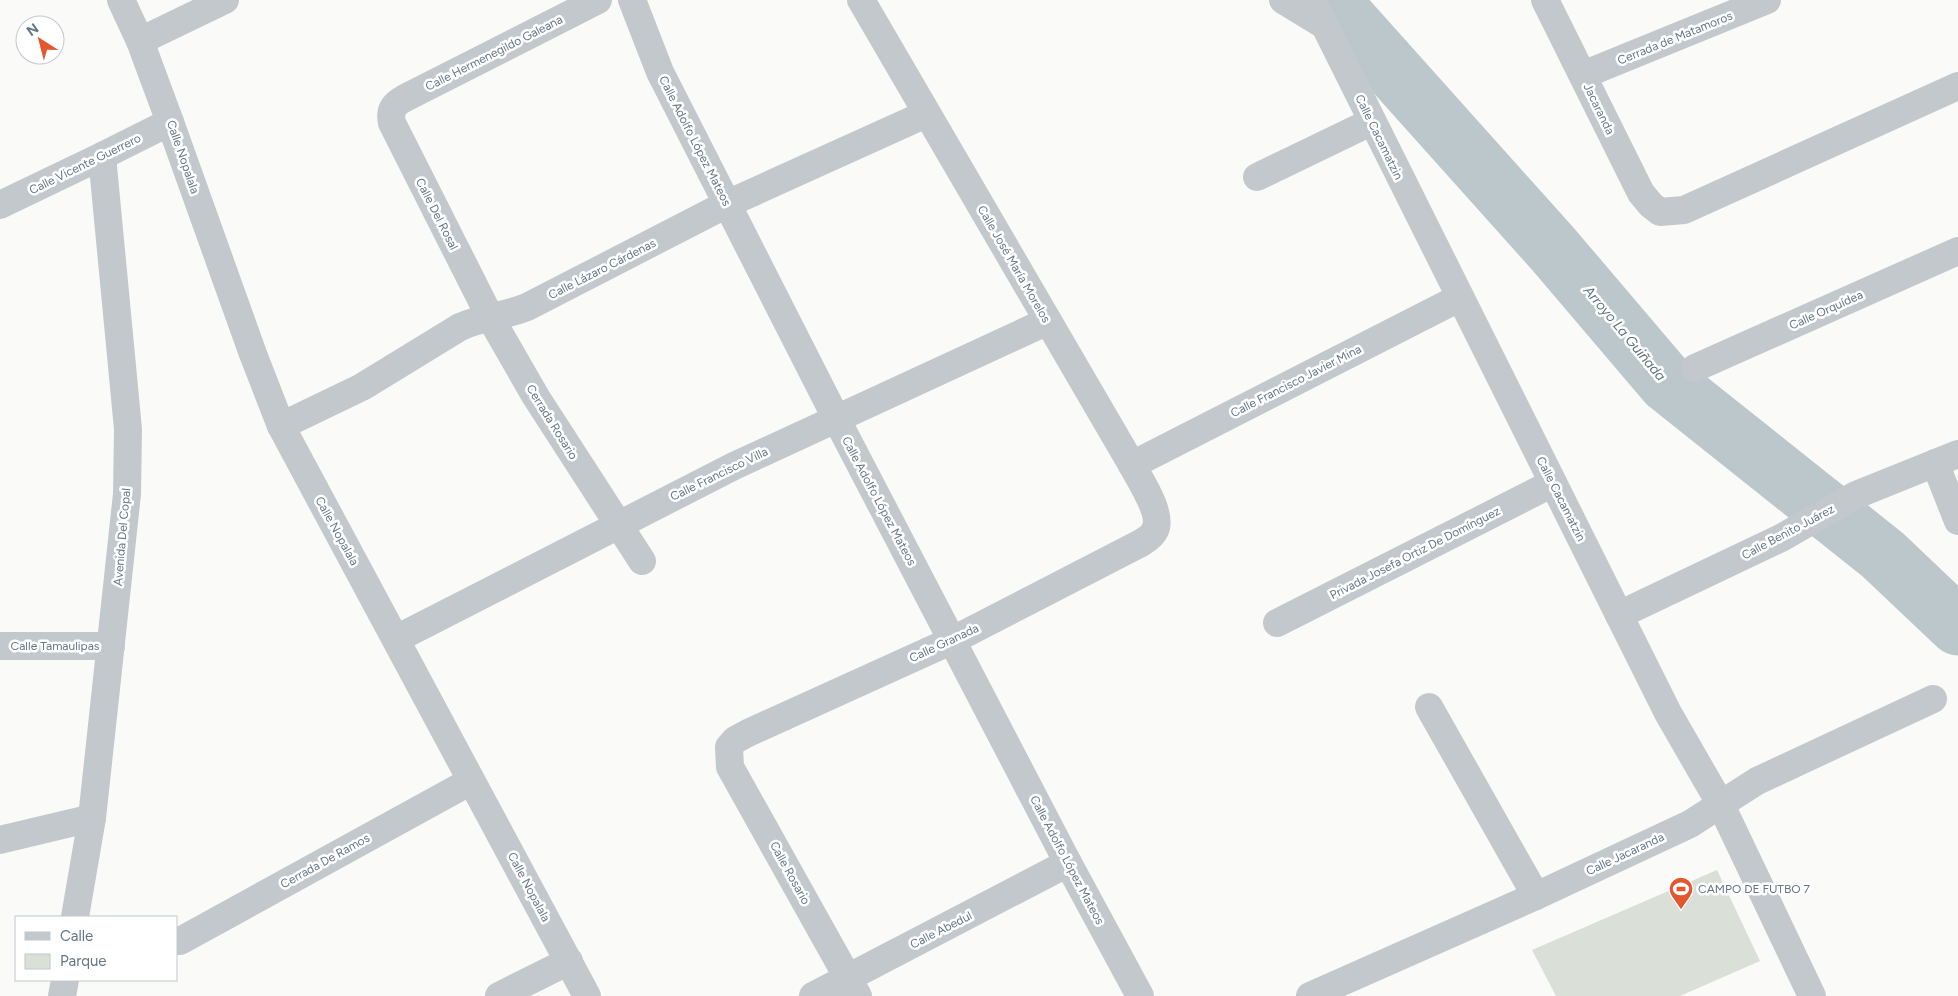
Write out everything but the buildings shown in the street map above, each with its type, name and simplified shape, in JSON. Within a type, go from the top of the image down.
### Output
[{"type":"street","points":[[122,0],[140,41],[225,0]]},
{"type":"street","name":"Calle Hermenegildo Galeana","points":[[392,109],[405,98],[598,0]]},
{"type":"street","name":"Calle Adolfo López Mateos","points":[[632,0],[660,72],[836,418],[1068,863],[1140,996]]},
{"type":"street","name":"Calle José María Morelos","points":[[861,0],[1132,465],[1156,511],[1158,520],[1155,530]]},
{"type":"street","points":[[1283,0],[1318,12]]},
{"type":"street","name":"Jacaranda","points":[[1545,0],[1641,193],[1660,212],[1684,210],[1958,86]]},
{"type":"street","name":"Cerrada de Matamoros","points":[[1583,76],[1767,0]]},
{"type":"street","name":"Calle Cacamatzin","points":[[1318,12],[1371,122],[1668,713],[1721,805],[1812,996]]},
{"type":"street","name":"Calle Nopalala","points":[[140,41],[249,345],[282,426],[587,996]]},
{"type":"street","name":"Calle Del Rosal","points":[[392,109],[392,123],[490,318]]},
{"type":"street","name":"Calle Lázaro Cárdenas","points":[[282,426],[362,387],[460,327],[490,318],[506,316],[527,308],[727,204],[926,114]]},
{"type":"street","name":"Calle Vicente Guerrero","points":[[0,205],[170,122]]},
{"type":"street","points":[[1257,177],[1371,122]]},
{"type":"street","name":"Avenida Del Copal","points":[[75,916],[92,818],[124,531],[128,429],[102,156]]},
{"type":"street","name":"Calle Orquídea","points":[[1695,368],[1958,251]]},
{"type":"street","name":"Calle Francisco Javier Mina","points":[[1132,465],[1459,298]]},
{"type":"street","name":"Cerrada Rosario","points":[[490,318],[536,397],[642,561]]},
{"type":"street","name":"Calle Francisco Villa","points":[[396,639],[618,524],[836,418],[1048,321]]},
{"type":"street","points":[[1946,458],[1958,521]]},
{"type":"street","name":"Calle Benito Juárez","points":[[1619,615],[1805,524],[1856,495],[1946,458]]},
{"type":"street","name":"Privada Josefa Ortiz De Domínguez","points":[[1277,623],[1553,483]]},
{"type":"street","name":"Calle Granada","points":[[729,747],[735,740],[748,733],[953,640],[1141,543],[1155,530]]},
{"type":"street","name":"Calle Tamaulipas","points":[[0,646],[111,646]]},
{"type":"street","name":"Calle Jacaranda","points":[[1310,996],[1536,896],[1690,824],[1757,781],[1933,699]]},
{"type":"street","points":[[1430,707],[1536,896]]},
{"type":"street","name":"Calle Rosario","points":[[729,747],[730,767],[853,987]]},
{"type":"street","name":"Cerrada De Ramos","points":[[180,941],[471,782]]},
{"type":"street","points":[[0,840],[92,818]]},
{"type":"street","name":"Calle Abedul","points":[[813,996],[853,987],[1068,863]]},
{"type":"street","points":[[499,996],[569,961]]},
{"type":"street","points":[[62,996],[65,981]]},
{"type":"green space","name":"CAMPO DE FUTBO 7","points":[[1717,870],[1760,961],[1680,996],[1556,996],[1532,950]]},
{"type":"waterway","name":"Arroyo La Guiñada","points":[[1330,0],[1553,249],[1667,383],[1883,555],[1958,626]]},
{"type":"place","name":"CAMPO DE FUTBO 7","points":[[1681,910]]}]
